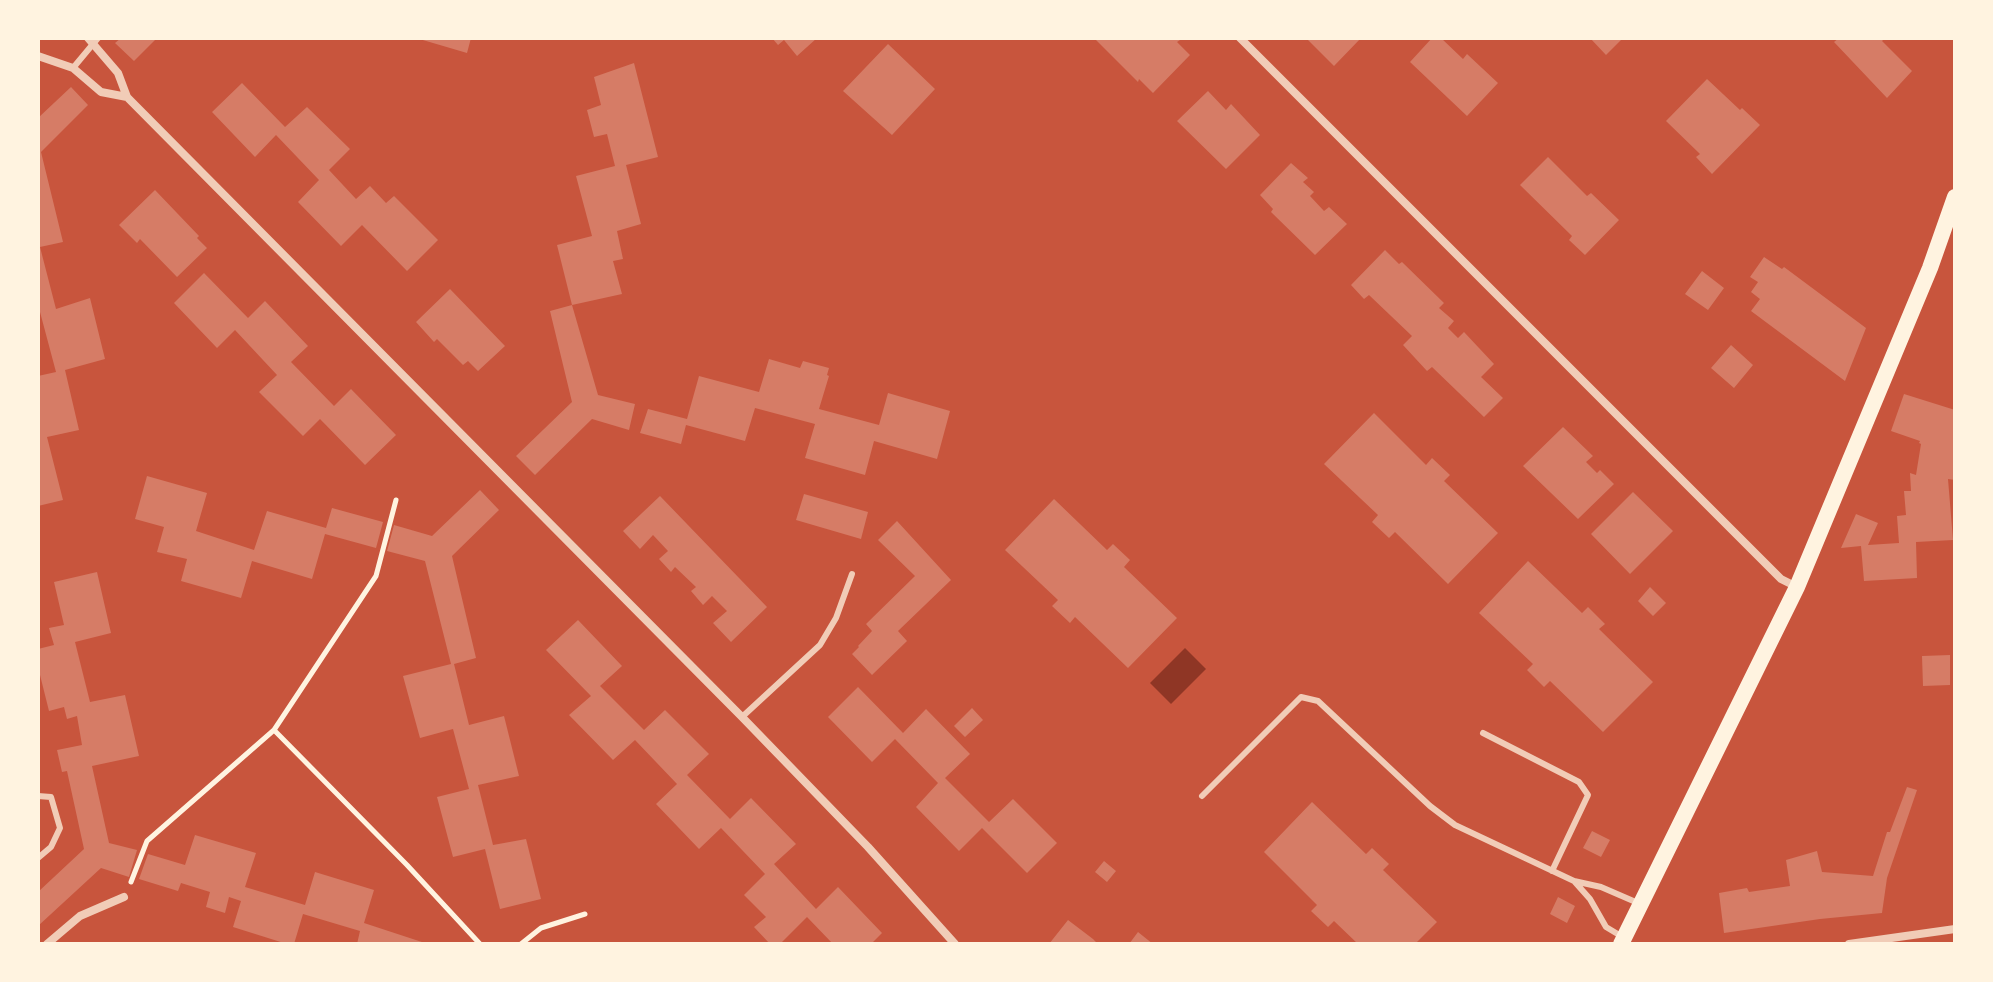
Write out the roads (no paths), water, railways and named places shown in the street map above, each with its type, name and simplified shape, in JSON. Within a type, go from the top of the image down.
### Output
[{"type":"main road","points":[[1622,941],[1797,587],[1930,268],[1955,197]]},
{"type":"street","points":[[1240,38],[1781,579],[1797,587]]},
{"type":"street","points":[[93,40],[118,73],[127,97],[742,717],[868,847],[955,944]]},
{"type":"street","points":[[38,56],[73,68],[101,92],[127,97]]},
{"type":"street","points":[[47,944],[80,916],[124,897]]},
{"type":"street","points":[[1849,944],[1955,929]]},
{"type":"lane","points":[[73,68],[93,40]]},
{"type":"lane","points":[[742,717],[820,645],[836,618],[852,574]]},
{"type":"lane","points":[[1202,796],[1301,697],[1318,701],[1430,806],[1455,825],[1574,881],[1601,887],[1641,905]]},
{"type":"lane","points":[[1483,733],[1579,782],[1588,795],[1552,871]]},
{"type":"lane","points":[[38,796],[51,797],[60,828],[51,847],[38,858]]},
{"type":"lane","points":[[1574,881],[1590,899],[1606,927],[1622,941]]}]
